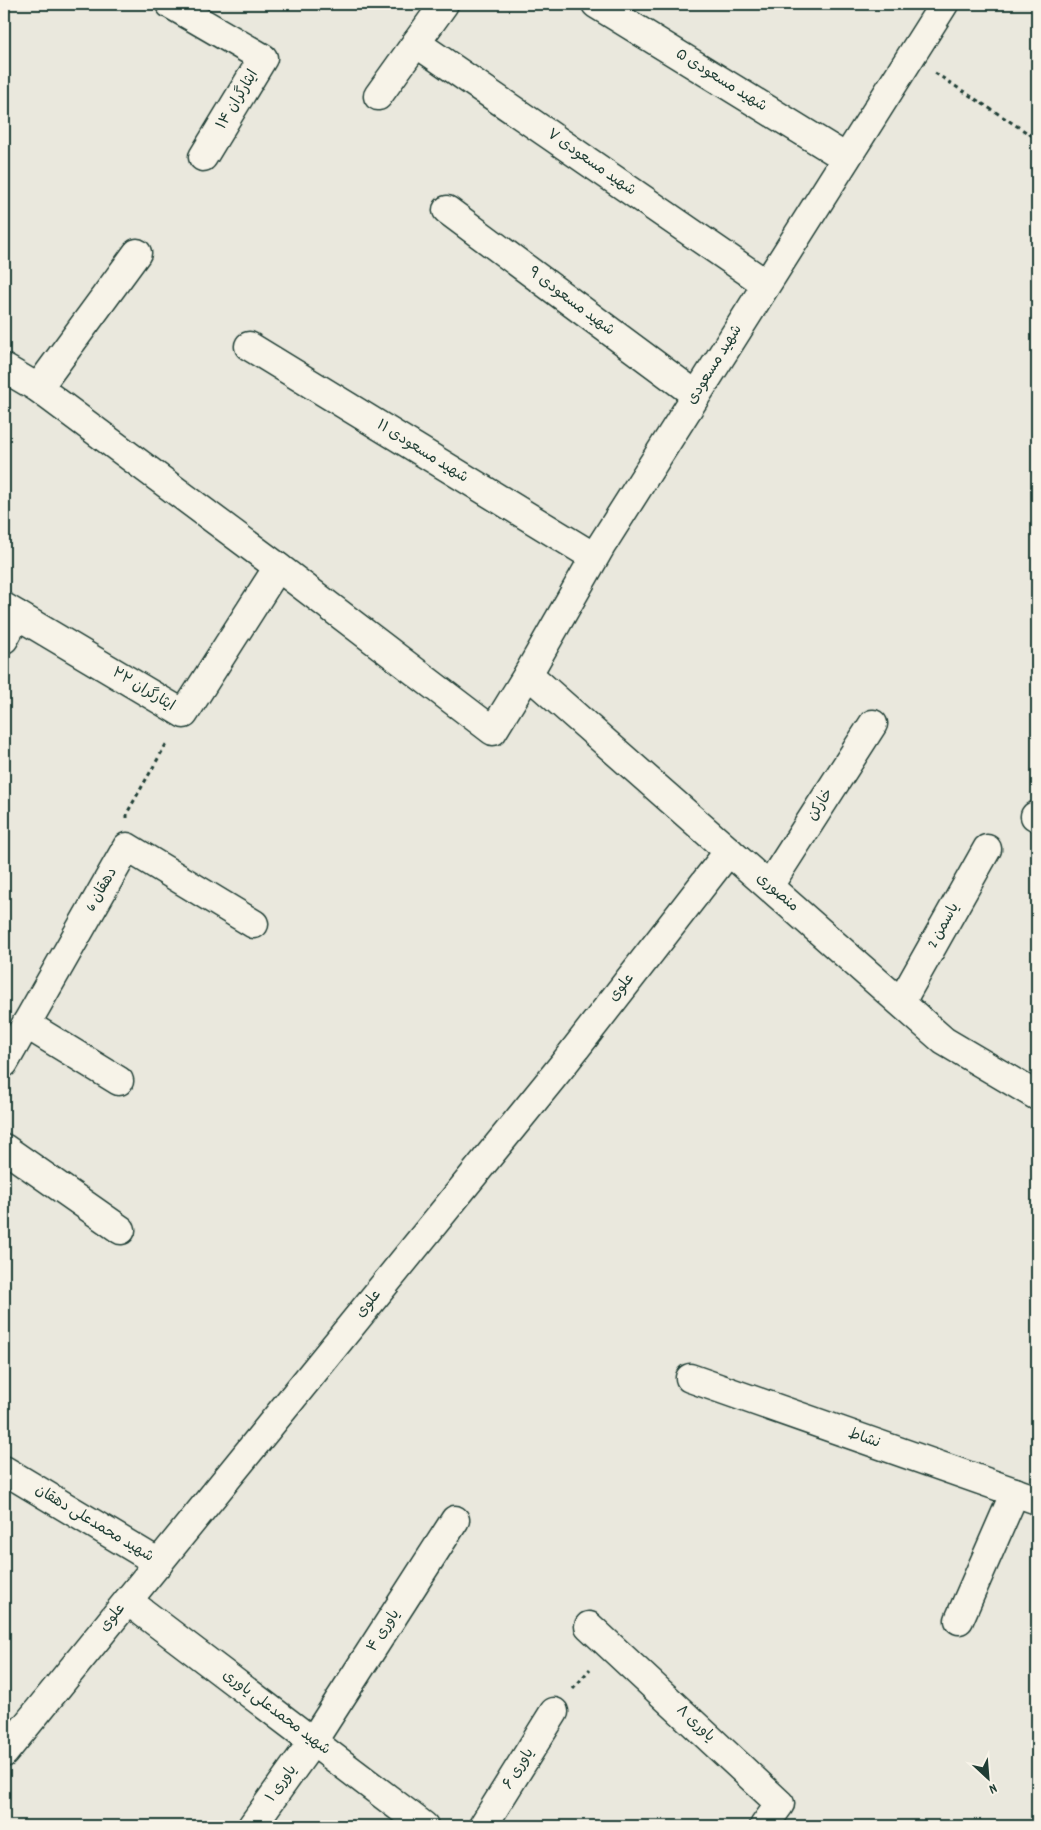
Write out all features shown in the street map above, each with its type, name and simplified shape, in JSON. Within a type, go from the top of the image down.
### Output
[{"type":"street","name":"ایثارگران ۱۴","points":[[170,4],[263,58],[203,157]]},
{"type":"street","points":[[378,96],[444,4]]},
{"type":"street","name":"شهید مسعودی ۵","points":[[596,4],[846,158]]},
{"type":"street","name":"شهید مسعودی","points":[[278,567],[493,731],[528,674],[594,557],[944,4]]},
{"type":"street","name":"شهید مسعودی ۷","points":[[416,43],[766,284]]},
{"type":"street","name":"شهید مسعودی ۹","points":[[446,210],[696,395]]},
{"type":"street","points":[[38,388],[137,254]]},
{"type":"street","name":"شهید مسعودی ۱۱","points":[[249,346],[594,557]]},
{"type":"street","points":[[4,368],[38,388],[278,567]]},
{"type":"street","name":"ایثارگران ۲۲","points":[[10,611],[184,714],[278,567]]},
{"type":"street","points":[[4,639],[10,611]]},
{"type":"street","name":"منصوری","points":[[528,674],[944,1041],[1037,1096]]},
{"type":"street","name":"خارکن","points":[[768,886],[873,724]]},
{"type":"street","points":[[126,847],[254,924]]},
{"type":"street","name":"دهقان 6","points":[[4,1063],[126,847]]},
{"type":"street","name":"یاسمن 2","points":[[901,1002],[987,849]]},
{"type":"street","name":"علوی","points":[[4,1753],[562,1066],[729,851]]},
{"type":"street","points":[[26,1024],[119,1081]]},
{"type":"street","points":[[4,1148],[121,1230]]},
{"type":"street","name":"نشاط","points":[[690,1378],[1026,1496]]},
{"type":"street","name":"شهید محمدعلی دهقان","points":[[4,1470],[159,1563]]},
{"type":"street","points":[[959,1620],[1026,1496]]},
{"type":"street","name":"یاوری ۴","points":[[313,1741],[455,1520]]},
{"type":"street","name":"شهید محمدعلی یاوری","points":[[128,1601],[424,1826]]},
{"type":"street","name":"یاوری ۸","points":[[589,1626],[780,1804],[764,1826]]},
{"type":"street","name":"یاوری ۶","points":[[483,1826],[554,1712]]},
{"type":"street","name":"یاوری ۱","points":[[252,1826],[313,1741]]},
{"type":"path","points":[[910,58],[1037,139]]},
{"type":"path","points":[[126,847],[126,813],[184,714]]},
{"type":"path","points":[[554,1712],[610,1645]]}]
